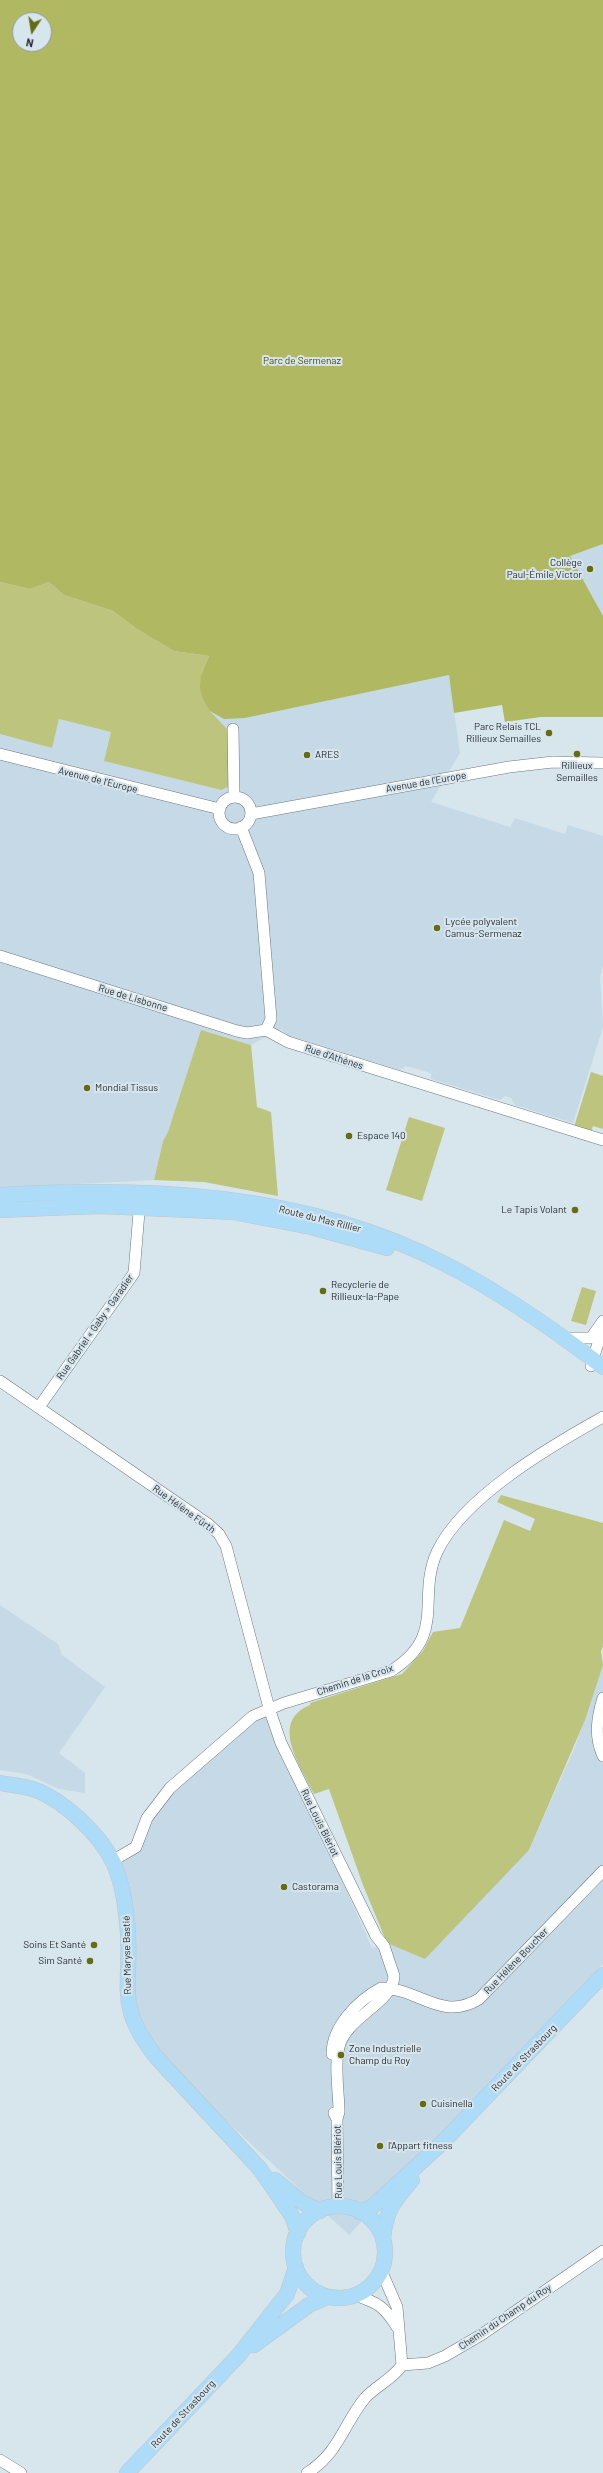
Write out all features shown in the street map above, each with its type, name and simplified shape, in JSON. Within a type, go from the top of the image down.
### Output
[{"type":"main road","name":"Route du Mas Rillier","points":[[0,1195],[82,1191],[212,1197],[332,1220],[365,1230],[442,1262],[487,1288],[564,1338],[596,1364],[603,1375]]},
{"type":"main road","name":"Route du Mas Rillier","points":[[0,1210],[100,1206],[233,1212],[311,1227],[389,1248],[424,1261],[465,1282],[596,1364]]},
{"type":"main road","name":"Rue Maryse Bastié","points":[[0,1782],[33,1790],[63,1806],[92,1832],[112,1861],[124,1899],[128,1934],[127,1994],[131,2019],[142,2039],[157,2058],[260,2169],[292,2216],[298,2233]]},
{"type":"main road","name":"Route de Strasbourg","points":[[360,2212],[372,2207],[445,2140],[603,1975]]},
{"type":"main road","name":"Route de Strasbourg","points":[[383,2240],[384,2222],[388,2210],[445,2140]]},
{"type":"main road","name":"Rue Maryse Bastié","points":[[260,2169],[298,2199],[320,2211]]},
{"type":"main road","points":[[338,2206],[360,2212],[378,2229],[383,2240],[384,2260],[375,2281],[354,2295],[341,2298],[328,2297],[314,2291],[303,2280],[296,2267],[294,2244],[298,2233],[311,2216],[320,2211],[338,2206]]},
{"type":"main road","name":"Route de Strasbourg","points":[[127,2473],[238,2356],[287,2294],[296,2267]]},
{"type":"main road","name":"Route de Strasbourg","points":[[238,2356],[308,2305],[328,2297]]},
{"type":"street","points":[[233,729],[234,797]]},
{"type":"street","name":"Avenue de l'Europe","points":[[0,754],[220,809]]},
{"type":"street","name":"Avenue de l'Europe","points":[[251,814],[504,768],[553,762],[603,763]]},
{"type":"street","points":[[234,797],[244,800],[250,809],[251,814],[248,822],[241,827],[230,828],[225,825],[219,815],[220,809],[225,801],[234,797]]},
{"type":"street","points":[[241,827],[259,873],[271,1020],[266,1030]]},
{"type":"street","name":"Rue de Lisbonne","points":[[0,956],[238,1031],[248,1033],[266,1030]]},
{"type":"street","name":"Rue d'Athènes","points":[[266,1030],[288,1042],[505,1111],[603,1140]]},
{"type":"street","name":"Rue Gabriel « Gaby » Garadier","points":[[39,1407],[134,1273],[140,1193]]},
{"type":"street","points":[[564,1338],[591,1338],[603,1321]]},
{"type":"street","points":[[596,1364],[603,1326]]},
{"type":"street","name":"Rue Hélène Fürth","points":[[0,1381],[219,1534],[226,1546],[269,1708]]},
{"type":"street","name":"Chemin de la Croix","points":[[112,1861],[136,1847],[147,1818],[170,1788],[235,1730],[253,1716],[269,1708],[391,1671],[404,1663],[415,1650],[428,1622],[432,1571],[437,1552],[447,1537],[468,1512],[514,1471],[603,1417]]},
{"type":"street","points":[[603,1698],[597,1720],[597,1737],[603,1756]]},
{"type":"street","name":"Rue Louis Blériot","points":[[269,1708],[281,1743],[376,1936],[384,1946],[394,1972],[411,1995]]},
{"type":"street","name":"Rue Hélène Boucher","points":[[390,1988],[453,2009],[467,2006],[479,1999],[603,1871]]},
{"type":"street","points":[[394,1972],[394,1980],[390,1988],[381,1988],[379,1994],[411,1995]]},
{"type":"street","name":"Rue Louis Blériot","points":[[338,2206],[337,2119],[333,2110],[333,2040],[341,2022],[379,1994]]},
{"type":"street","name":"Chemin du Champ du Roy","points":[[402,2365],[428,2363],[481,2335],[603,2251]]},
{"type":"street","points":[[307,2473],[324,2469],[365,2398],[402,2365],[397,2307],[381,2270]]},
{"type":"street","points":[[354,2295],[376,2302],[387,2311],[398,2328]]},
{"type":"street","points":[[0,2460],[21,2473]]},
{"type":"shaded area","name":"Collège Paul-Émile Victor","points":[[603,544],[603,616],[570,556]]},
{"type":"shaded area","points":[[449,675],[460,753],[431,802],[510,827],[515,818],[565,834],[568,825],[603,836],[603,966],[600,977],[603,1027],[573,1123],[515,1105],[511,1098],[505,1096],[500,1100],[431,1079],[431,1073],[406,1066],[400,1070],[287,1035],[281,1029],[251,1045],[201,1030],[168,1133],[163,1141],[154,1180],[0,1188],[0,734],[52,748],[59,719],[111,732],[105,761],[221,790],[228,730],[210,711],[245,718]]},
{"type":"shaded area","points":[[0,1605],[58,1644],[62,1655],[105,1687],[59,1753],[85,1773],[85,1793],[59,1789],[26,1774],[0,1770]]},
{"type":"shaded area","points":[[603,1665],[603,1964],[349,2235],[206,2102],[158,2051],[135,2015],[118,1855],[135,1846],[146,1818],[236,1729],[267,1713],[372,1948],[387,1943],[529,1850],[575,1747]]},
{"type":"green space","name":"Parc de Sermenaz","points":[[0,0],[603,0],[603,544],[570,556],[603,616],[603,717],[541,717],[505,722],[502,705],[454,713],[449,675],[245,718],[224,719],[210,711],[203,699],[200,688],[201,675],[209,656],[174,651],[137,629],[113,611],[64,595],[49,582],[30,589],[0,582]]},
{"type":"green space","points":[[0,582],[30,589],[49,582],[64,595],[113,611],[137,629],[174,651],[209,656],[201,675],[210,711],[228,730],[230,786],[221,790],[104,761],[111,732],[59,719],[52,748],[0,734]]},
{"type":"green space","points":[[201,1030],[251,1045],[257,1107],[271,1112],[278,1196],[204,1182],[154,1180],[163,1141],[168,1132]]},
{"type":"green space","points":[[591,1072],[603,1076],[603,1129],[593,1126],[591,1132],[574,1127]]},
{"type":"green space","points":[[409,1117],[445,1128],[422,1201],[386,1190]]},
{"type":"green space","points":[[582,1287],[596,1291],[586,1325],[571,1321]]},
{"type":"green space","points":[[501,1495],[603,1523],[603,1646],[601,1651],[603,1665],[585,1720],[529,1850],[425,1959],[387,1943],[363,1885],[329,1789],[314,1794],[296,1759],[290,1734],[291,1722],[298,1713],[310,1705],[310,1703],[402,1674],[423,1651],[433,1632],[460,1628],[504,1520],[530,1531],[535,1519],[497,1502]]},
{"type":"place","name":"Collège Paul-Émile Victor","points":[[590,569]]},
{"type":"place","name":"Parc Relais TCL Rillieux Semailles","points":[[549,733]]},
{"type":"place","name":"Rillieux Semailles","points":[[577,754]]},
{"type":"place","name":"ARES","points":[[307,755]]},
{"type":"place","name":"Lycée polyvalent Camus-Sermenaz","points":[[437,928]]},
{"type":"place","name":"Mondial Tissus","points":[[87,1088]]},
{"type":"place","name":"Espace 140","points":[[349,1136]]},
{"type":"place","name":"Le Tapis Volant","points":[[575,1210]]},
{"type":"place","name":"Recyclerie de Rillieux-la-Pape","points":[[323,1291]]},
{"type":"place","name":"Castorama","points":[[284,1887]]},
{"type":"place","name":"Soins Et Santé","points":[[94,1945]]},
{"type":"place","name":"Sim Santé","points":[[90,1961]]},
{"type":"place","name":"Zone Industrielle Champ du Roy","points":[[341,2055]]},
{"type":"place","name":"Cuisinella","points":[[423,2104]]},
{"type":"place","name":"l'Appart fitness","points":[[380,2146]]}]
